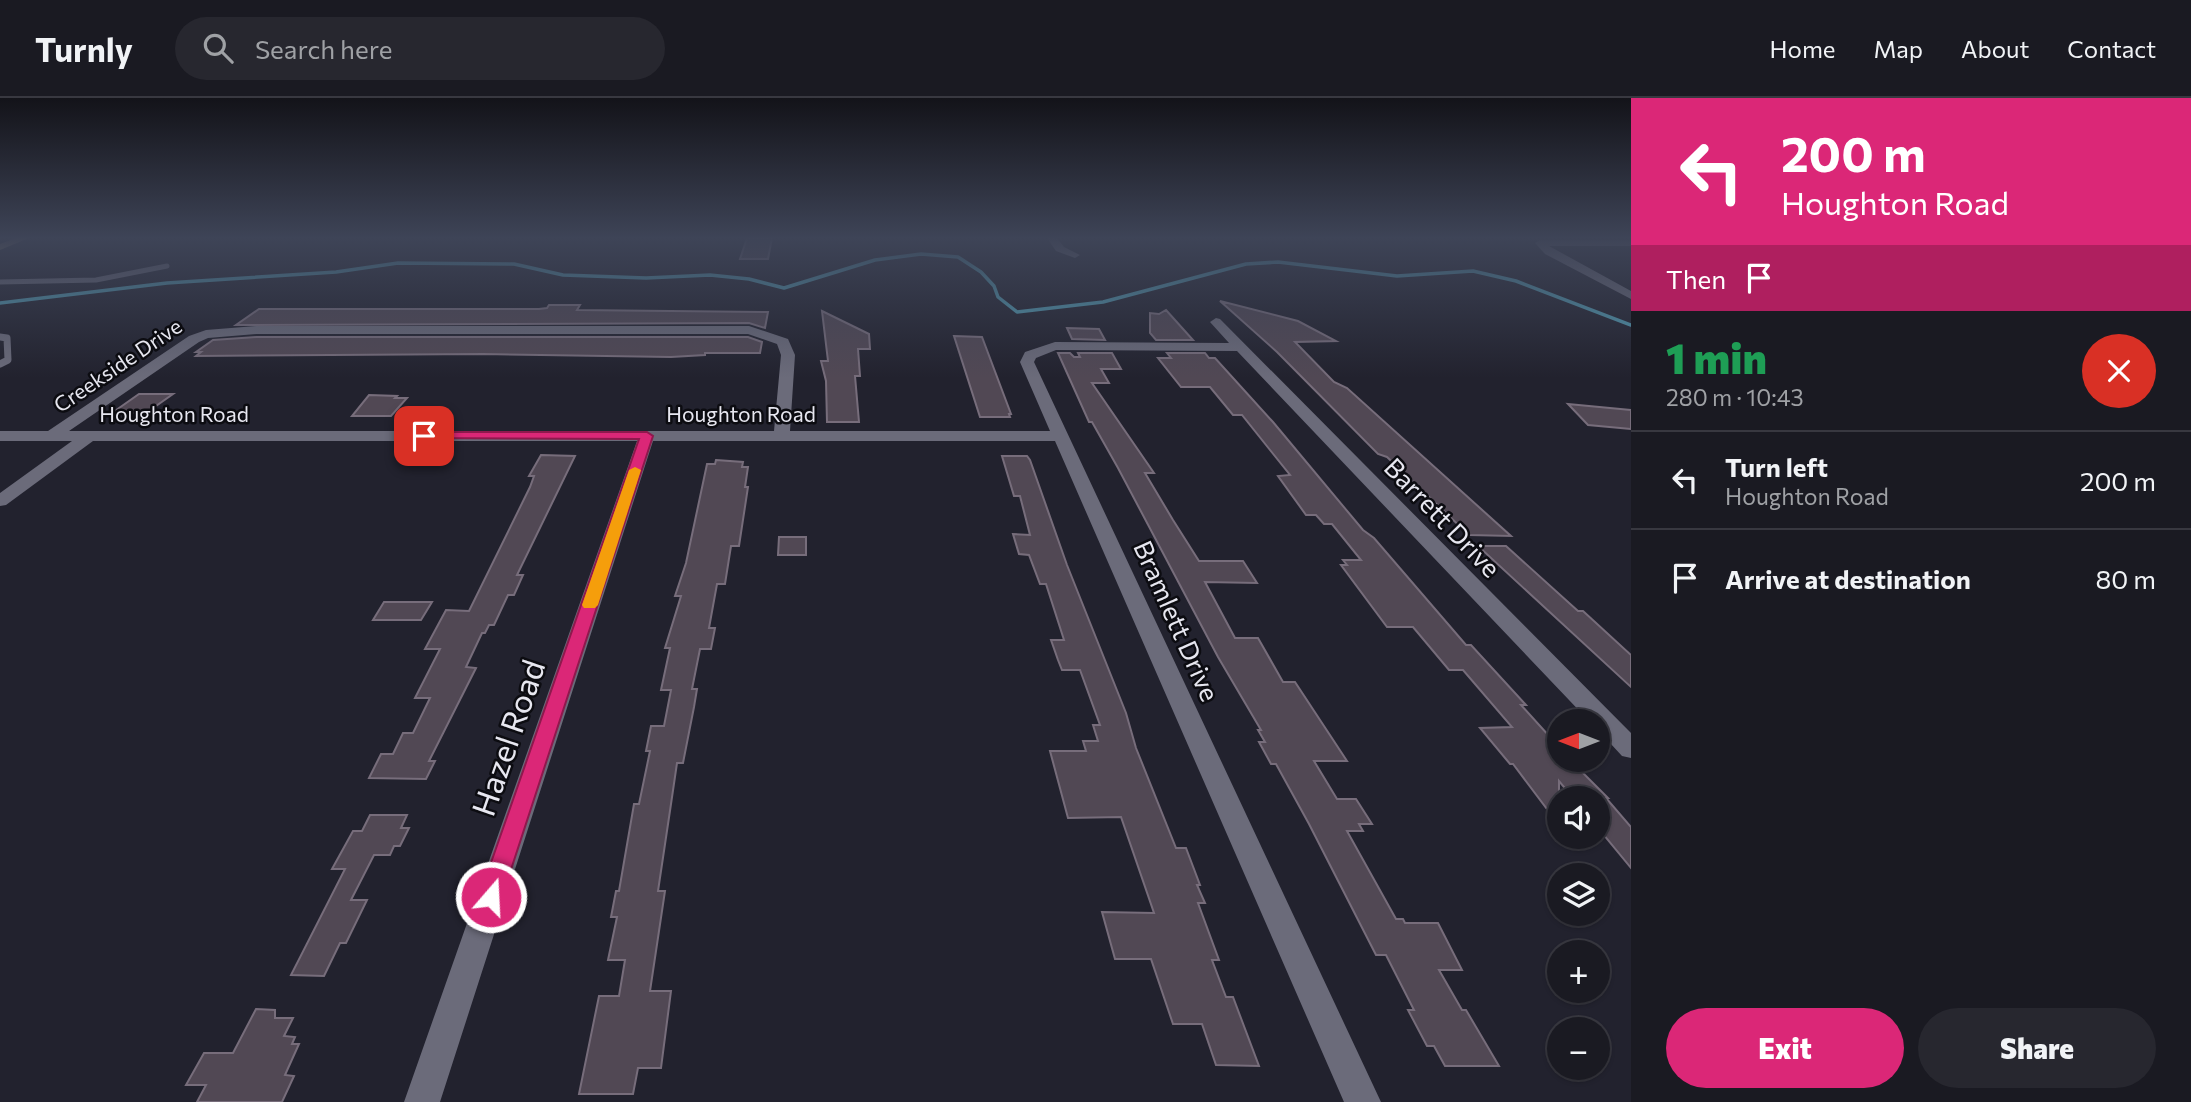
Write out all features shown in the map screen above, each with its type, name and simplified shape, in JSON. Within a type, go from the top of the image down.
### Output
[{"type":"street","points":[[1610,285],[1631,296]]},
{"type":"street","name":"Barrett Drive","points":[[1216,322],[1631,749]]},
{"type":"street","name":"Creekside Drive","points":[[52,436],[194,339],[206,334],[256,330],[749,330],[783,342],[788,355],[782,436]]},
{"type":"street","name":"Bramlett Drive","points":[[1239,347],[1074,344],[1040,349],[1030,355],[1027,362],[1363,1102]]},
{"type":"street","name":"Houghton Road","points":[[0,436],[1062,436]]},
{"type":"street","points":[[0,501],[89,436]]},
{"type":"street","name":"Hazel Road","points":[[422,1102],[647,436]]},
{"type":"lane","points":[[0,337],[7,338],[8,360],[0,364]]},
{"type":"building","points":[[1220,301],[1298,321],[1336,341],[1295,342],[1334,382],[1347,388],[1511,536],[1469,535],[1387,457],[1378,454],[1277,352]]},
{"type":"building","points":[[549,305],[580,305],[577,310],[768,312],[765,328],[749,323],[236,325],[259,309],[539,309]]},
{"type":"building","points":[[1166,310],[1193,340],[1156,340],[1150,333],[1150,313],[1159,314]]},
{"type":"building","points":[[822,311],[869,334],[870,349],[858,349],[860,376],[855,376],[859,422],[827,422],[826,381],[821,361],[828,361]]},
{"type":"building","points":[[1067,328],[1099,329],[1105,340],[1072,339]]},
{"type":"building","points":[[954,336],[982,337],[1010,417],[980,417]]},
{"type":"building","points":[[256,337],[748,337],[762,342],[760,353],[705,353],[671,357],[483,354],[196,356],[201,352],[196,352],[213,340]]},
{"type":"building","points":[[1058,353],[1070,353],[1074,357],[1080,357],[1078,353],[1112,353],[1121,369],[1101,369],[1109,383],[1092,383],[1154,473],[1145,473],[1173,520],[1199,561],[1243,561],[1257,583],[1205,582],[1235,638],[1258,638],[1283,682],[1295,682],[1347,761],[1314,761],[1337,799],[1356,799],[1372,824],[1359,824],[1363,831],[1347,831],[1396,919],[1403,919],[1405,923],[1438,923],[1462,970],[1439,970],[1499,1066],[1445,1066],[1434,1046],[1427,1046],[1408,1010],[1414,1010],[1386,955],[1376,955],[1309,824],[1276,764],[1271,764],[1259,742],[1265,742],[1258,730],[1261,730],[1218,657],[1118,468],[1092,422],[1089,422]]},
{"type":"building","points":[[1167,353],[1205,353],[1209,358],[1215,358],[1466,645],[1471,645],[1526,705],[1521,705],[1547,734],[1547,772],[1582,772],[1596,786],[1563,786],[1559,781],[1559,786],[1547,786],[1547,809],[1513,764],[1510,764],[1480,728],[1512,727],[1463,670],[1449,670],[1413,627],[1387,627],[1341,565],[1347,565],[1343,560],[1361,560],[1332,524],[1324,524],[1316,515],[1306,515],[1278,476],[1290,475],[1242,415],[1233,415],[1210,387],[1181,387],[1158,358],[1171,358]]},
{"type":"building","points":[[139,394],[173,394],[146,413],[112,413]]},
{"type":"building","points":[[369,395],[407,398],[391,416],[352,416]]},
{"type":"building","points":[[1568,404],[1631,410],[1631,429],[1588,425]]},
{"type":"building","points":[[541,455],[575,456],[517,575],[523,575],[514,595],[508,595],[494,625],[489,625],[485,633],[482,633],[466,667],[476,668],[429,761],[435,761],[426,779],[369,778],[381,754],[393,754],[403,733],[413,733],[430,698],[415,698],[440,649],[425,649],[446,610],[469,611],[530,487],[534,476],[529,476]]},
{"type":"building","points":[[1002,456],[1027,456],[1030,460],[1067,565],[1176,848],[1186,848],[1200,885],[1197,885],[1205,903],[1198,903],[1219,960],[1212,960],[1226,997],[1233,997],[1259,1066],[1216,1065],[1202,1024],[1173,1024],[1151,959],[1115,959],[1102,912],[1154,913],[1121,817],[1068,818],[1050,751],[1086,751],[1083,741],[1098,741],[1093,725],[1100,725],[1080,670],[1062,670],[1058,660],[1051,640],[1064,640],[1046,584],[1040,584],[1029,555],[1019,554],[1013,534],[1030,535],[1020,496],[1014,496]]},
{"type":"building","points":[[716,460],[743,462],[742,467],[748,467],[745,487],[748,487],[739,546],[731,546],[725,584],[717,584],[709,628],[715,628],[711,649],[700,649],[692,689],[697,689],[683,763],[677,763],[658,891],[665,891],[650,991],[671,991],[661,1068],[638,1068],[633,1094],[579,1094],[599,996],[619,996],[625,960],[608,960],[617,917],[611,917],[616,891],[619,891],[634,804],[639,804],[650,751],[646,751],[651,726],[664,726],[671,690],[661,690],[670,648],[665,648],[681,596],[675,596],[686,563],[707,464],[715,464]]},
{"type":"building","points":[[779,537],[806,537],[806,555],[778,555]]},
{"type":"building","points":[[1478,546],[1506,546],[1631,655],[1631,687]]},
{"type":"building","points":[[384,602],[432,602],[421,620],[373,620]]},
{"type":"building","points":[[1610,803],[1631,827],[1631,868],[1610,843]]},
{"type":"building","points":[[370,815],[407,815],[401,828],[409,828],[400,846],[394,846],[390,855],[374,855],[351,900],[367,900],[346,943],[340,943],[324,976],[291,975],[345,869],[332,869],[353,831],[362,831]]},
{"type":"building","points":[[256,1009],[275,1010],[275,1018],[293,1018],[284,1036],[295,1037],[292,1044],[299,1044],[285,1075],[294,1076],[282,1102],[197,1102],[206,1085],[186,1085],[204,1053],[233,1053]]},
{"type":"waterway","points":[[0,303],[152,285]]},
{"type":"waterway","points":[[772,285],[784,288],[794,285]]},
{"type":"waterway","points":[[993,285],[998,297],[1017,312],[1103,302],[1168,285]]},
{"type":"waterway","points":[[1526,285],[1631,325]]},
{"type":"slow traffic","points":[[590,605],[635,470]]},
{"type":"route","points":[[424,436],[647,436],[491,897]]}]
